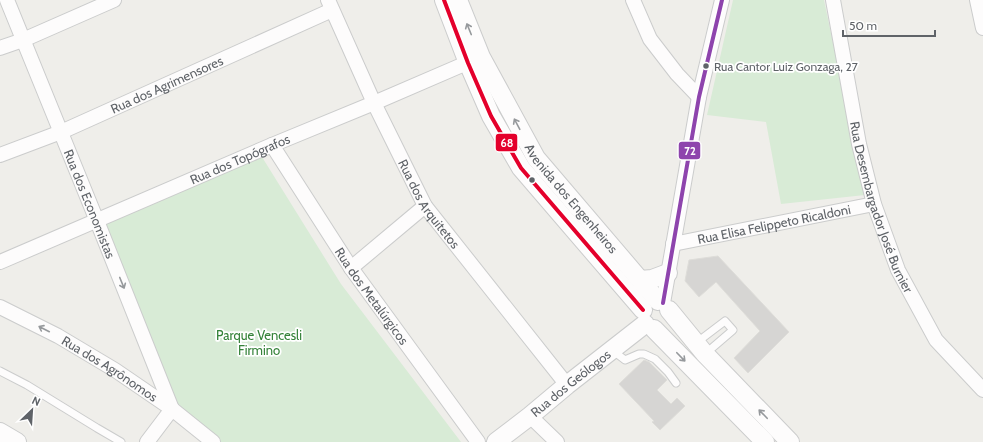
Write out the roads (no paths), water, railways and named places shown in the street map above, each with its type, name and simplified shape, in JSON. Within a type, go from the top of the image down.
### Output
[{"type":"street","name":"Rua dos Economistas","points":[[7,0],[172,409]]},
{"type":"street","points":[[0,48],[23,40],[114,0]]},
{"type":"street","name":"Avenida dos Engenheiros","points":[[444,0],[474,60],[536,158],[640,280],[655,313],[700,349],[790,442]]},
{"type":"street","name":"Avenida dos Engenheiros","points":[[458,0],[491,116],[521,168],[655,313],[710,387],[765,442]]},
{"type":"street","points":[[633,0],[650,39],[677,74],[699,97]]},
{"type":"street","points":[[655,313],[668,273],[699,97],[722,0]]},
{"type":"street","name":"Rua Desembargador José Burnier","points":[[832,0],[859,144],[874,204],[898,270],[936,340],[983,390]]},
{"type":"street","points":[[977,0],[983,28]]},
{"type":"street","name":"Rua dos Arquitetos","points":[[330,5],[374,103],[425,206],[567,385]]},
{"type":"street","name":"Rua dos Agrimensores","points":[[0,155],[61,132],[330,5]]},
{"type":"street","name":"Rua dos Topógrafos","points":[[0,262],[474,60]]},
{"type":"street","name":"Rua dos Metalúrgicos","points":[[272,145],[351,268],[478,442]]},
{"type":"street","name":"Rua Elisa Felippeto Ricaldoni","points":[[673,244],[874,204]]},
{"type":"street","points":[[351,268],[425,206]]},
{"type":"street","points":[[640,280],[652,279],[668,273]]},
{"type":"street","name":"Rua dos Agrônomos","points":[[0,307],[58,336],[115,370],[172,409],[213,442]]},
{"type":"street","name":"Rua dos Geólogos","points":[[496,442],[612,350],[655,313]]},
{"type":"street","points":[[710,387],[723,373]]},
{"type":"street","points":[[147,442],[172,409]]},
{"type":"street","points":[[530,416],[557,442]]},
{"type":"street","points":[[0,432],[18,442]]},
{"type":"lane","points":[[612,350],[624,360],[639,354],[644,354],[655,359],[668,372],[676,383]]},
{"type":"lane","points":[[0,371],[27,385],[121,442]]},
{"type":"place","name":"Rua Cantor Luiz Gonzaga, 27","points":[[706,66]]},
{"type":"park label","name":"Parque Vencesli Firmino","points":[[259,342]]}]
